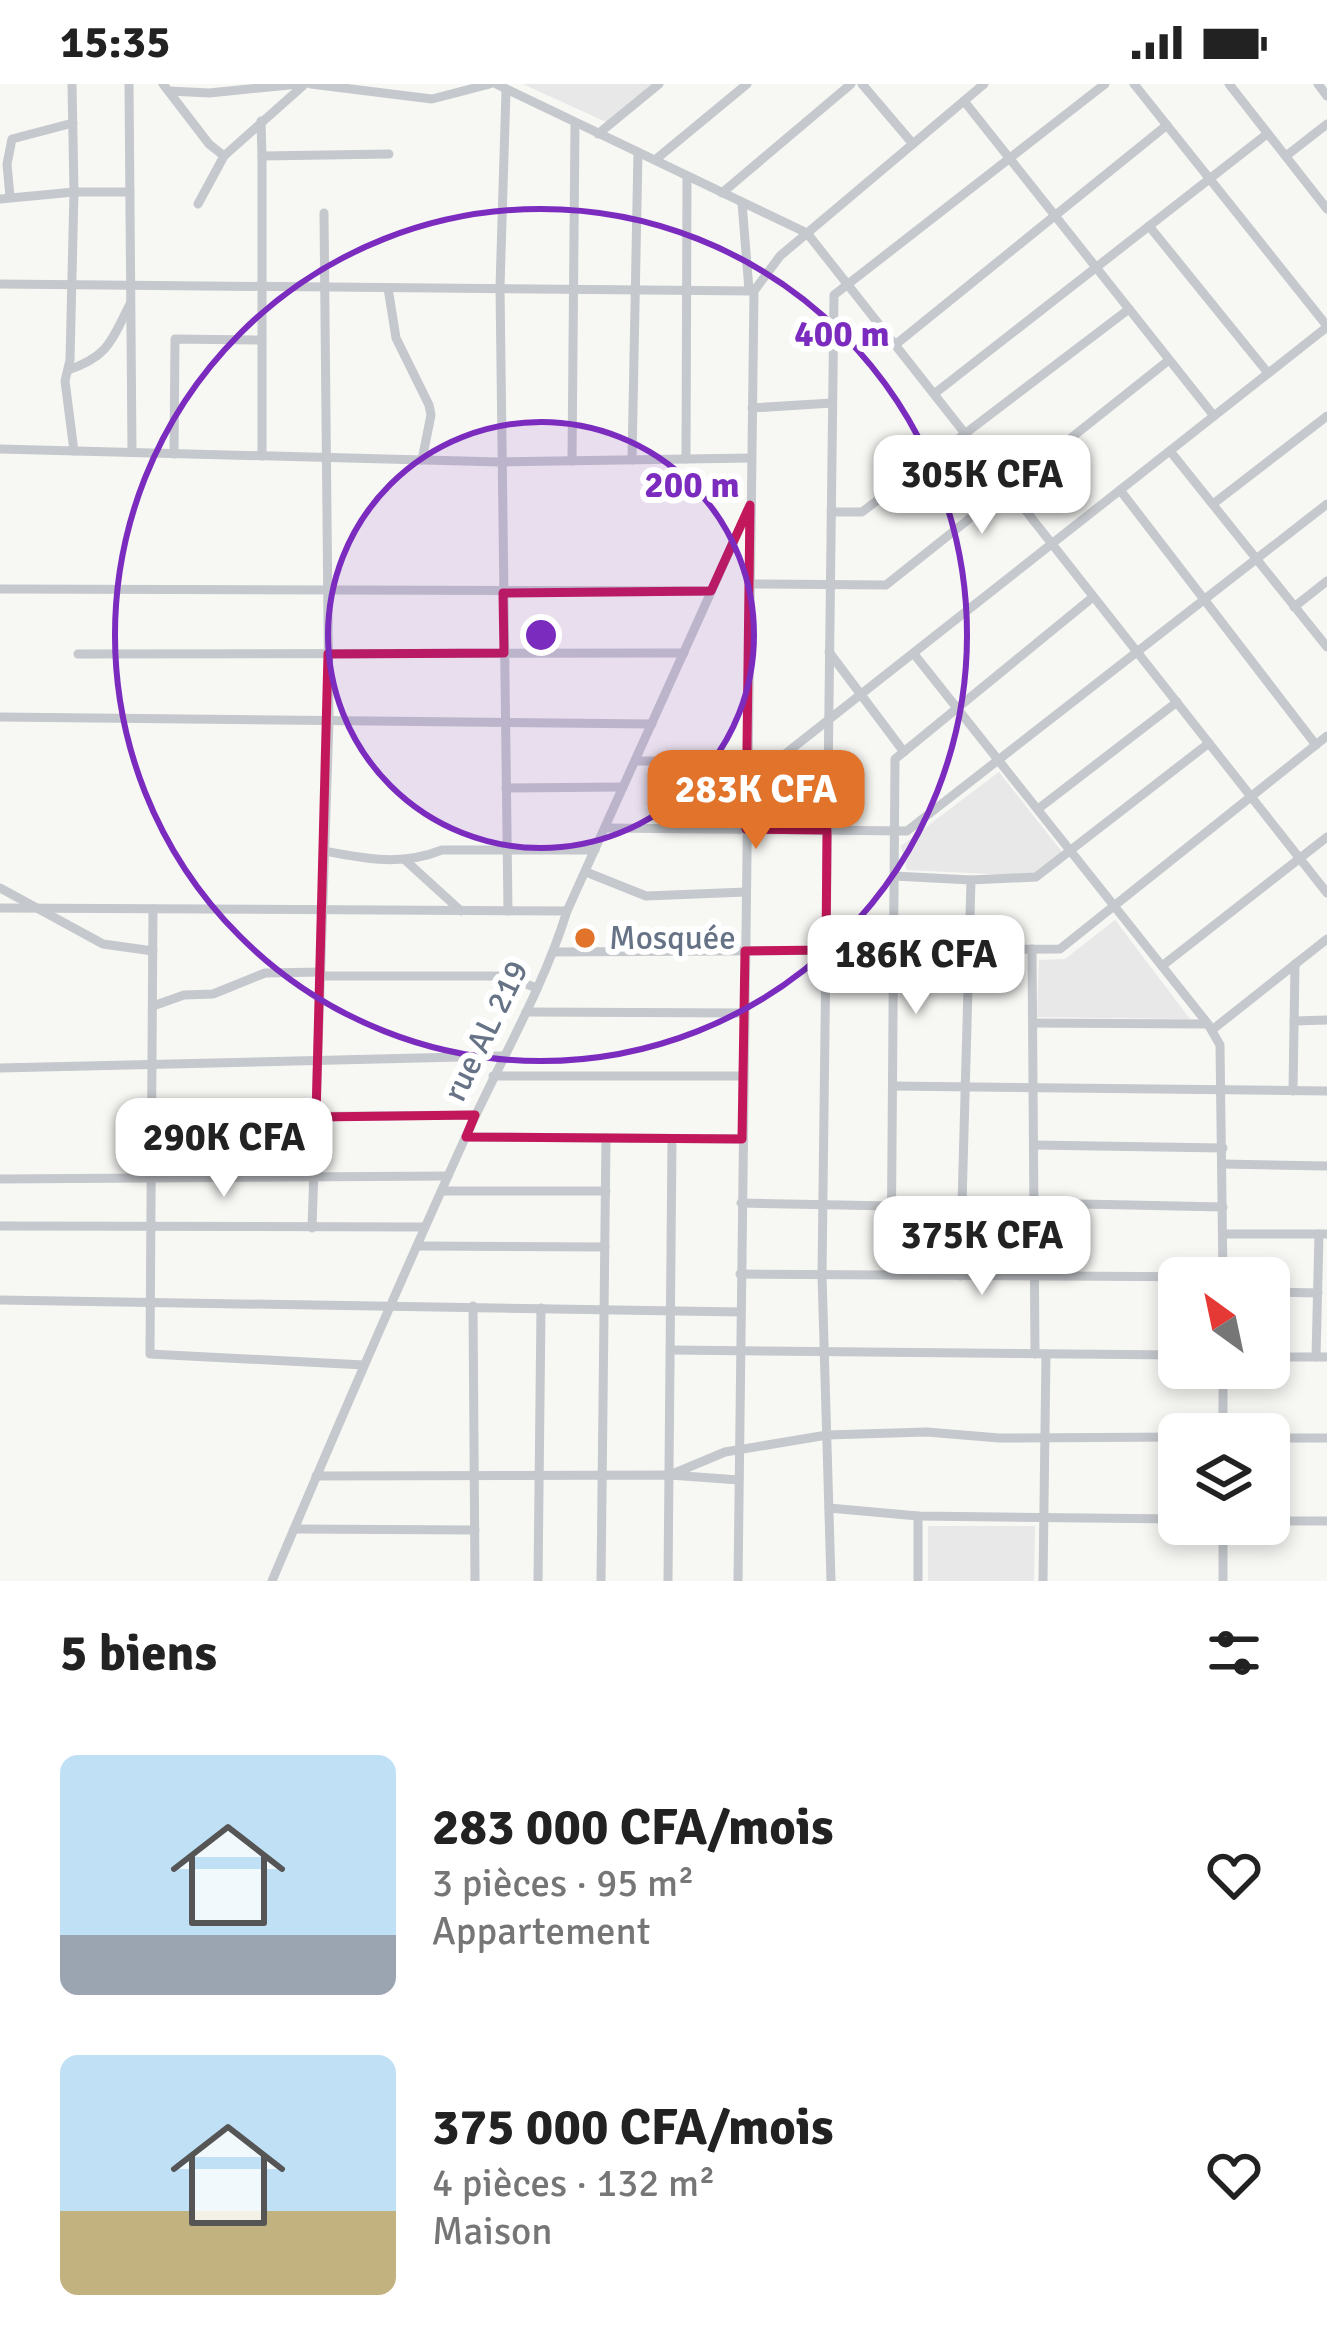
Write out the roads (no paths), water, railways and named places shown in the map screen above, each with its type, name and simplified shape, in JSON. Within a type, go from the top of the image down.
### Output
[{"type":"street","points":[[72,84],[68,370],[74,451]]},
{"type":"street","points":[[129,84],[132,452]]},
{"type":"street","points":[[182,94],[194,84]]},
{"type":"street","points":[[198,204],[224,157],[305,84]]},
{"type":"street","points":[[166,88],[182,94],[305,84],[432,99],[498,86],[806,233],[1327,892]]},
{"type":"street","points":[[598,134],[659,84]]},
{"type":"street","points":[[656,160],[748,84]]},
{"type":"street","points":[[722,193],[850,84]]},
{"type":"street","points":[[862,84],[913,144]]},
{"type":"street","points":[[752,290],[780,256],[984,84]]},
{"type":"street","points":[[832,1581],[822,1275],[834,295],[1105,84]]},
{"type":"street","points":[[747,784],[1327,326],[1134,84]]},
{"type":"street","points":[[1229,84],[1327,209]]},
{"type":"street","points":[[1318,84],[1327,96]]},
{"type":"street","points":[[498,86],[508,911]]},
{"type":"street","points":[[166,88],[208,144],[224,157]]},
{"type":"street","points":[[964,101],[1214,416]]},
{"type":"street","points":[[261,122],[262,456]]},
{"type":"street","points":[[73,123],[12,139],[5,198],[130,192]]},
{"type":"street","points":[[572,461],[575,124]]},
{"type":"street","points":[[1286,156],[1327,124]]},
{"type":"street","points":[[895,345],[1167,125]]},
{"type":"street","points":[[934,394],[1267,134]]},
{"type":"street","points":[[632,460],[638,152]]},
{"type":"street","points":[[262,156],[389,154]]},
{"type":"street","points":[[686,459],[687,177]]},
{"type":"street","points":[[738,1581],[752,458],[752,290],[742,203]]},
{"type":"street","points":[[313,1228],[328,721],[324,213]]},
{"type":"street","points":[[1150,226],[1268,373]]},
{"type":"street","points":[[0,284],[752,290]]},
{"type":"street","points":[[388,288],[396,338],[431,415],[422,460]]},
{"type":"street","points":[[68,370],[93,361],[108,349],[131,301]]},
{"type":"street","points":[[831,512],[862,512],[1129,309]]},
{"type":"street","points":[[174,454],[175,340],[262,340]]},
{"type":"street","points":[[750,584],[886,585],[1169,360]]},
{"type":"street","points":[[752,408],[832,404]]},
{"type":"street","points":[[1213,504],[1327,416]]},
{"type":"street","points":[[0,449],[500,462],[752,458]]},
{"type":"street","points":[[1170,451],[1327,647]]},
{"type":"street","points":[[1120,490],[1316,745]]},
{"type":"street","points":[[605,828],[907,831],[1327,504]]},
{"type":"street","name":"rue AL 219","points":[[272,1581],[390,1304],[554,952],[567,911],[751,505]]},
{"type":"street","points":[[1294,607],[1327,581]]},
{"type":"street","points":[[0,589],[711,592]]},
{"type":"street","points":[[891,1275],[895,759],[1094,597]]},
{"type":"street","points":[[829,652],[904,752]]},
{"type":"street","points":[[78,654],[684,653]]},
{"type":"street","points":[[914,654],[1220,1045],[1223,1257]]},
{"type":"street","points":[[1038,809],[1177,702]]},
{"type":"street","points":[[0,717],[652,724]]},
{"type":"street","points":[[554,952],[1060,949],[1327,736]]},
{"type":"street","points":[[894,876],[1031,879],[1209,743]]},
{"type":"street","points":[[635,761],[747,761]]},
{"type":"street","points":[[506,788],[623,787]]},
{"type":"street","points":[[1162,966],[1327,837]]},
{"type":"street","points":[[325,851],[379,861],[442,850],[595,850]]},
{"type":"street","points":[[405,860],[461,911]]},
{"type":"street","points":[[586,872],[646,896],[746,892]]},
{"type":"street","points":[[960,1276],[971,880]]},
{"type":"street","points":[[0,888],[103,944],[153,951]]},
{"type":"street","points":[[0,908],[567,911]]},
{"type":"street","points":[[153,909],[150,1354],[364,1365]]},
{"type":"street","points":[[1033,1023],[1210,1027],[1327,939]]},
{"type":"street","points":[[1032,949],[1035,1276],[1045,1437],[1043,1581]]},
{"type":"street","points":[[1293,1091],[1294,964]]},
{"type":"street","points":[[153,1006],[184,995],[213,994],[266,973],[504,976],[537,988]]},
{"type":"street","points":[[526,1012],[744,1013]]},
{"type":"street","points":[[1294,1021],[1327,1020]]},
{"type":"street","points":[[0,1068],[502,1056]]},
{"type":"street","points":[[493,1076],[743,1076]]},
{"type":"street","points":[[892,1087],[1327,1091]]},
{"type":"street","points":[[152,1118],[476,1115]]},
{"type":"street","points":[[466,1137],[742,1139]]},
{"type":"street","points":[[602,1581],[606,1138]]},
{"type":"street","points":[[668,1581],[671,1140]]},
{"type":"street","points":[[1034,1145],[1223,1148]]},
{"type":"street","points":[[1223,1164],[1327,1166]]},
{"type":"street","points":[[0,1179],[448,1176]]},
{"type":"street","points":[[442,1191],[606,1191]]},
{"type":"street","points":[[741,1203],[891,1207]]},
{"type":"street","points":[[1034,1203],[1223,1207]]},
{"type":"street","points":[[0,1226],[425,1227]]},
{"type":"street","points":[[1223,1234],[1323,1234],[1318,1293],[1322,1357],[1290,1357]]},
{"type":"street","points":[[417,1246],[605,1246]]},
{"type":"street","points":[[740,1274],[1158,1277]]},
{"type":"street","points":[[1290,1292],[1318,1293]]},
{"type":"street","points":[[0,1300],[740,1312]]},
{"type":"street","points":[[473,1306],[475,1581]]},
{"type":"street","points":[[538,1581],[541,1307]]},
{"type":"street","points":[[670,1351],[1158,1355]]},
{"type":"street","points":[[670,1475],[739,1448],[827,1435],[927,1432],[1158,1437]]},
{"type":"street","points":[[1290,1438],[1327,1438]]},
{"type":"street","points":[[316,1476],[670,1475],[739,1480]]},
{"type":"street","points":[[829,1508],[918,1516],[1158,1519]]},
{"type":"street","points":[[918,1516],[918,1581]]},
{"type":"street","points":[[1290,1521],[1327,1521]]},
{"type":"street","points":[[294,1528],[475,1529]]},
{"type":"street","points":[[1223,1545],[1223,1581]]},
{"type":"place","name":"Mosquée","points":[[585,938]]}]
